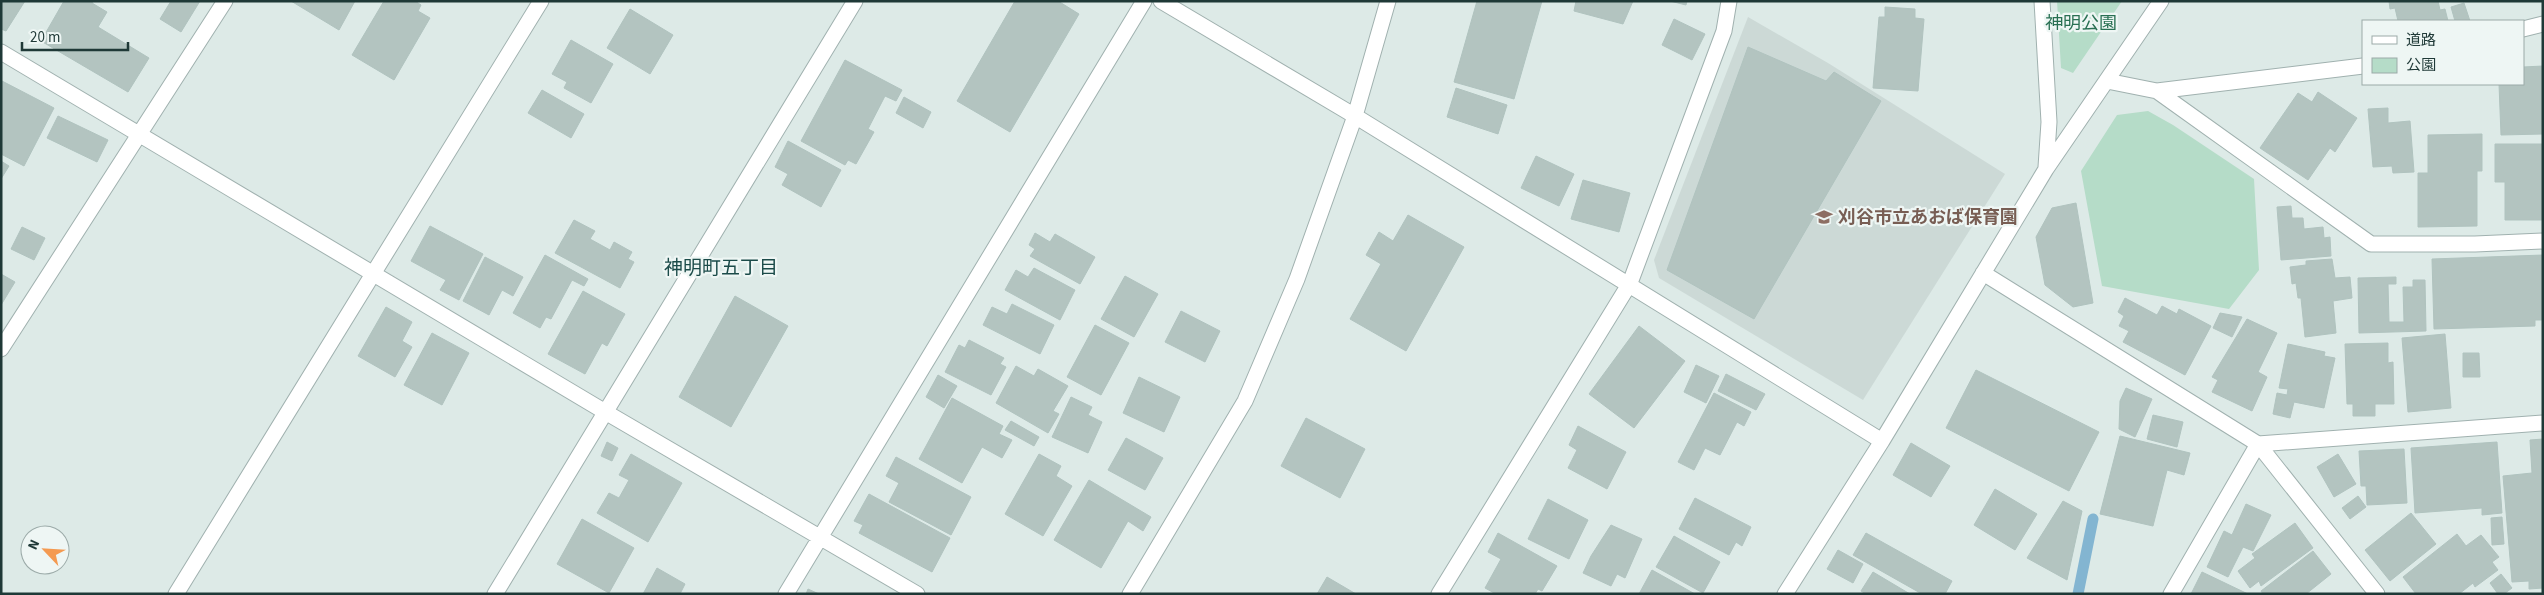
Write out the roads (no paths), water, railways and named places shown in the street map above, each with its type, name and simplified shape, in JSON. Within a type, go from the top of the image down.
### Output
[{"type":"street","points":[[1,349],[225,1]]},
{"type":"street","points":[[176,594],[541,1]]},
{"type":"street","points":[[495,594],[607,413],[855,1]]},
{"type":"street","points":[[786,594],[1144,1]]},
{"type":"street","points":[[1161,1],[1630,283],[1882,441]]},
{"type":"street","points":[[1130,594],[1244,401],[1297,279],[1355,116],[1388,1]]},
{"type":"street","points":[[1439,594],[1630,283],[1724,31],[1729,1]]},
{"type":"street","points":[[2042,1],[2049,122],[2046,168]]},
{"type":"street","points":[[1785,594],[1882,441],[2046,168],[2161,1]]},
{"type":"street","points":[[2524,28],[2543,24]]},
{"type":"street","points":[[1,52],[140,133],[607,413],[917,594]]},
{"type":"street","points":[[2107,81],[2157,91],[2362,66]]},
{"type":"street","points":[[2157,91],[2370,244],[2475,244],[2543,240]]},
{"type":"street","points":[[1983,273],[2258,444],[2377,594]]},
{"type":"street","points":[[2258,444],[2543,423]]},
{"type":"street","points":[[2171,594],[2258,444]]},
{"type":"waterway","points":[[2078,594],[2093,519]]},
{"type":"place","name":"刈谷市立あおば保育園","points":[[1824,217]]},
{"type":"district","name":"神明町五丁目","points":[[721,267]]},
{"type":"park label","name":"神明公園","points":[[2081,23]]}]
